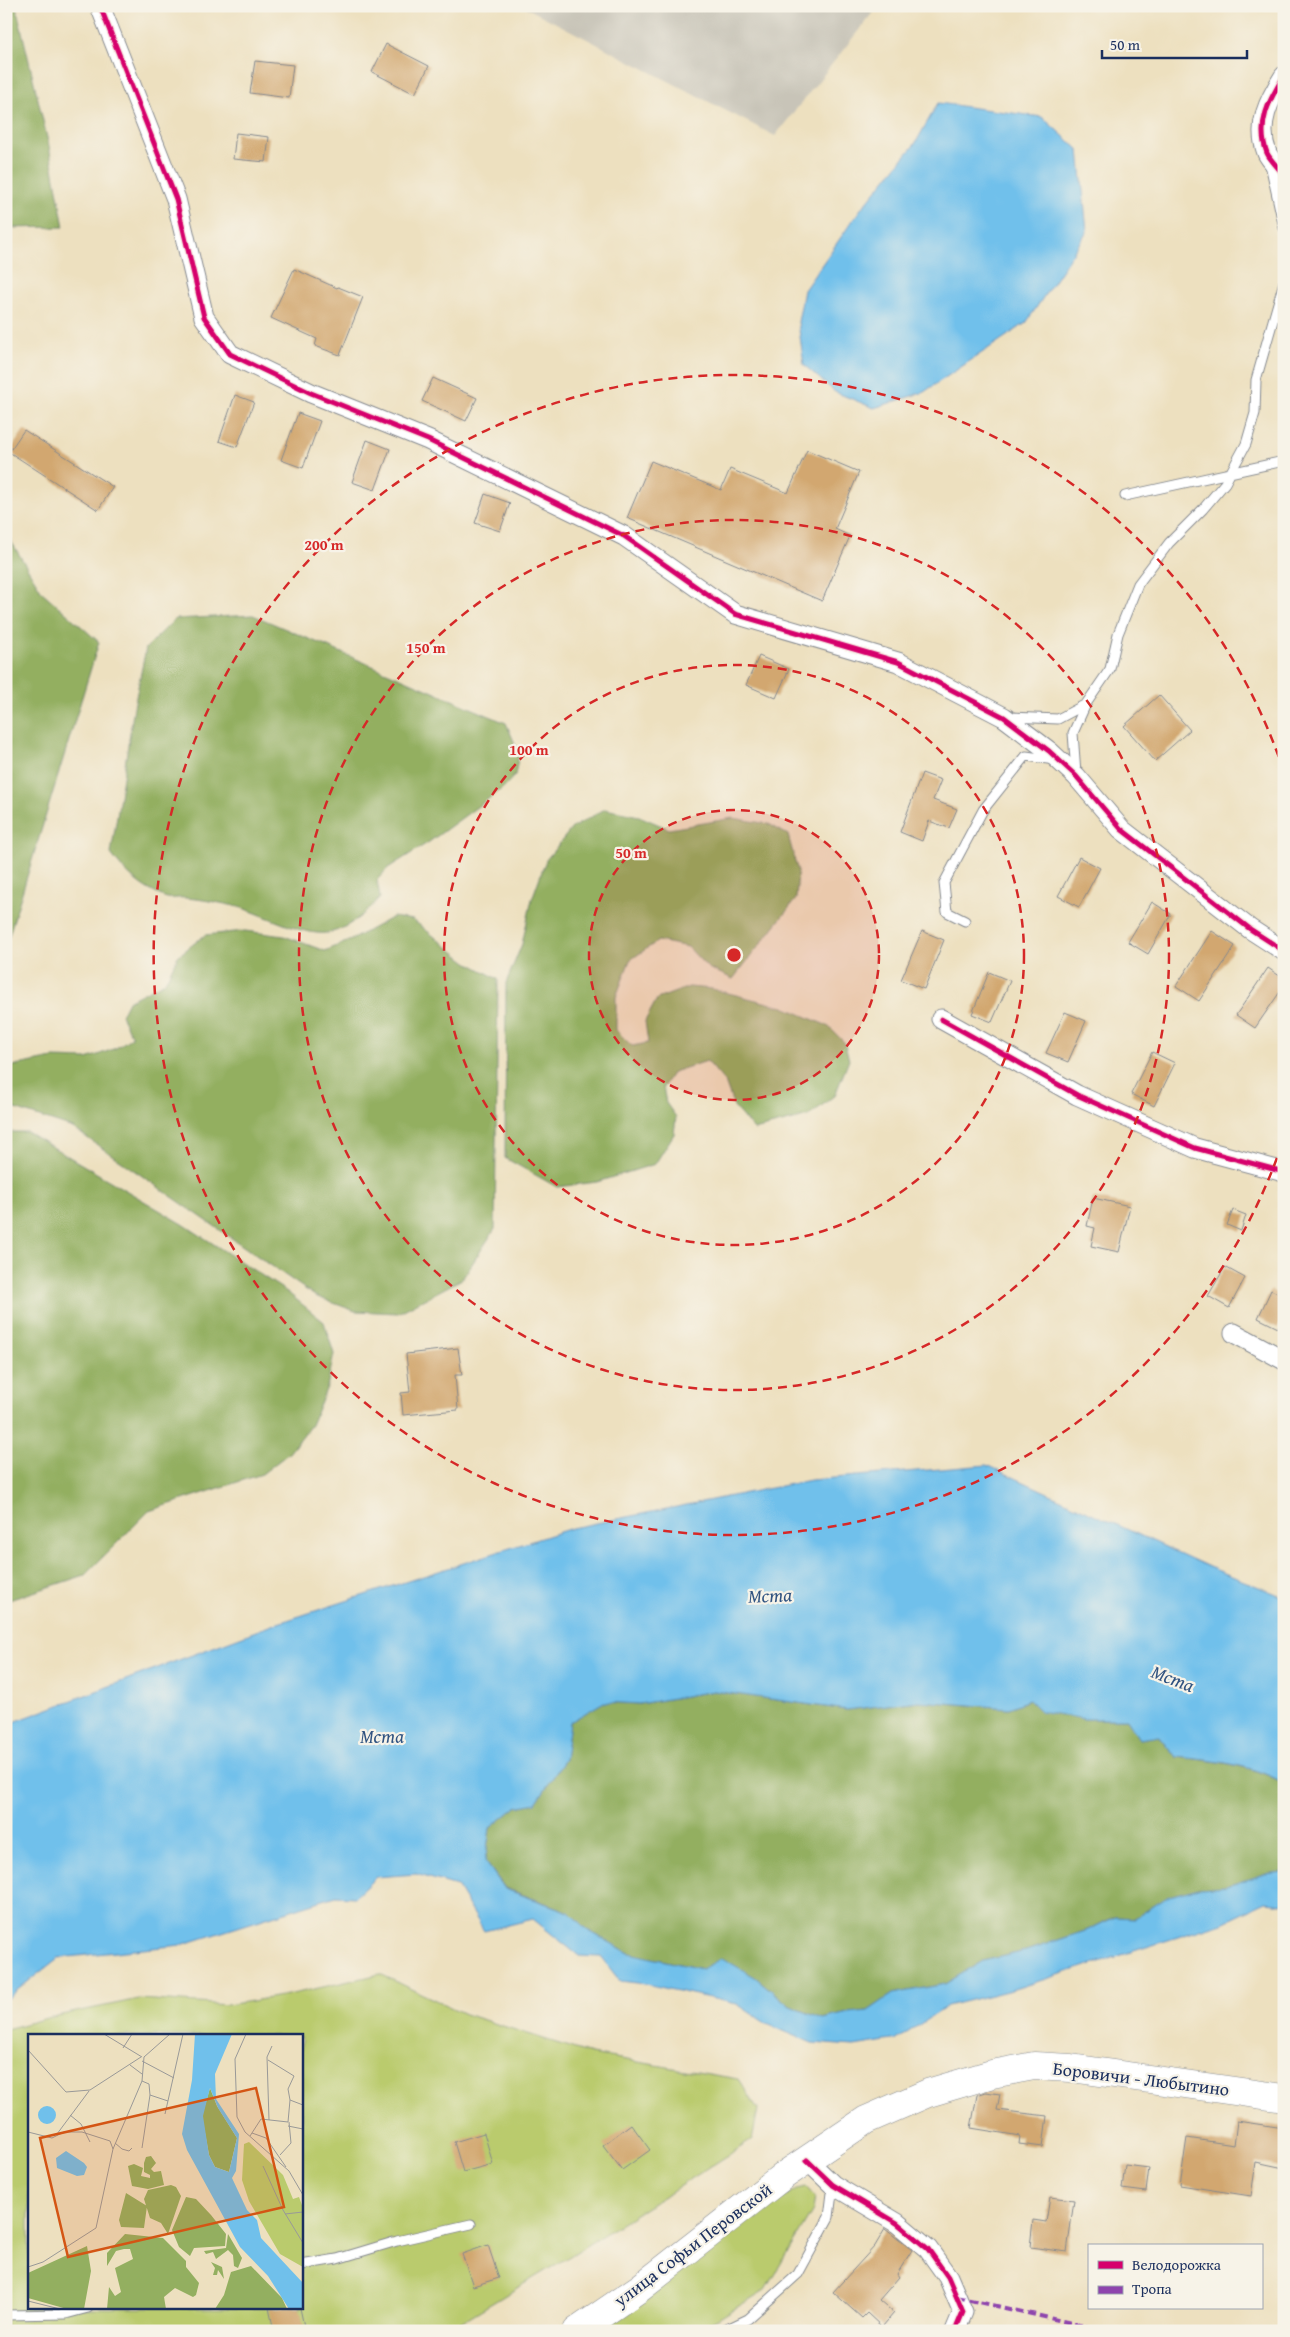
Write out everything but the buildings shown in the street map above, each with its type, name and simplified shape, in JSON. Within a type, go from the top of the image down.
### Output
[{"type":"main road","name":"Боровичи - Любытино","points":[[783,2176],[866,2120],[928,2093],[992,2074],[1034,2066],[1071,2068],[1284,2098]]},
{"type":"main road","name":"улица Софьи Перовской","points":[[577,2331],[640,2288],[783,2176]]},
{"type":"street","points":[[100,6],[176,199],[204,317],[230,354],[311,393],[428,440],[624,536],[735,614],[898,662],[1004,717],[1076,776],[1121,829],[1250,930],[1284,952]]},
{"type":"street","points":[[1284,76],[1272,95],[1262,120],[1267,153],[1284,175]]},
{"type":"street","points":[[940,1019],[1095,1103],[1195,1148],[1284,1172]]},
{"type":"street","points":[[1234,1333],[1284,1360]]},
{"type":"street","points":[[807,2160],[833,2185],[897,2223],[928,2249],[948,2277],[963,2312],[955,2331]]},
{"type":"lane","points":[[1267,153],[1284,228]]},
{"type":"lane","points":[[1076,776],[1073,733],[1086,704],[1110,669],[1118,634],[1138,584],[1169,543],[1203,509],[1230,473],[1246,444],[1255,413],[1256,380],[1284,282]]},
{"type":"lane","points":[[1125,496],[1284,461]]},
{"type":"lane","points":[[1004,717],[1058,718],[1086,704]]},
{"type":"lane","points":[[964,921],[947,912],[944,883],[983,810],[1026,756],[1060,761]]},
{"type":"lane","points":[[723,2331],[748,2319],[798,2274],[829,2217],[833,2185]]},
{"type":"lane","points":[[302,2265],[337,2259],[397,2241],[471,2224]]},
{"type":"lane","points":[[6,2315],[66,2314],[81,2310]]},
{"type":"shaded area","points":[[523,6],[878,6],[775,136]]},
{"type":"green space","points":[[6,6],[16,6],[49,146],[64,227],[6,228]]},
{"type":"green space","points":[[6,533],[42,592],[99,642],[6,945]]},
{"type":"green space","points":[[253,615],[506,723],[519,753],[515,775],[503,788],[429,842],[388,868],[377,880],[380,898],[356,920],[342,929],[327,933],[294,928],[235,906],[192,899],[166,898],[134,879],[111,854],[134,707],[146,648],[175,619]]},
{"type":"green space","points":[[605,809],[639,816],[669,829],[733,818],[769,824],[788,835],[798,872],[796,899],[733,979],[708,968],[688,947],[658,941],[630,960],[616,997],[616,1030],[632,1046],[648,1043],[645,1021],[657,999],[689,987],[712,989],[784,1007],[828,1026],[844,1042],[849,1060],[835,1095],[809,1116],[754,1130],[734,1107],[725,1082],[707,1061],[673,1072],[663,1087],[666,1103],[676,1117],[674,1134],[655,1164],[597,1182],[557,1187],[505,1158],[506,983],[522,944],[532,899],[546,860],[572,828]]},
{"type":"green space","points":[[393,917],[413,920],[467,962],[498,979],[495,1229],[462,1279],[398,1313],[355,1311],[315,1296],[73,1128],[6,1106],[6,1075],[13,1066],[53,1058],[87,1059],[116,1048],[132,1037],[121,1015],[128,1001],[165,982],[178,956],[205,935],[245,931],[284,936],[325,951],[351,940]]},
{"type":"green space","points":[[6,1132],[27,1132],[183,1224],[287,1292],[324,1322],[334,1354],[327,1387],[311,1425],[289,1453],[262,1474],[149,1511],[85,1575],[6,1601]]},
{"type":"green space","points":[[714,1691],[847,1710],[919,1701],[1009,1708],[1029,1700],[1084,1719],[1126,1719],[1139,1739],[1159,1736],[1176,1757],[1244,1767],[1284,1783],[1284,1872],[1264,1874],[1227,1886],[1199,1888],[1169,1896],[1135,1918],[1114,1917],[1088,1930],[1026,1951],[983,1961],[945,1984],[893,1994],[868,2011],[848,2013],[823,2019],[790,2006],[755,1977],[702,1969],[629,1953],[587,1930],[569,1912],[505,1888],[485,1861],[490,1828],[516,1807],[536,1803],[565,1759],[570,1722],[604,1702],[639,1704]]},
{"type":"green space","points":[[380,1974],[465,2014],[591,2054],[738,2079],[758,2109],[752,2140],[570,2256],[446,2331],[6,2331],[6,2029],[47,2018],[139,1999],[227,2005],[288,1995]]},
{"type":"green space","points":[[806,2187],[815,2197],[813,2210],[765,2290],[718,2319],[693,2331],[590,2331],[796,2189]]},
{"type":"water","points":[[938,103],[1042,117],[1079,150],[1087,232],[1026,323],[924,392],[874,408],[835,392],[804,365],[798,322],[804,290],[860,210],[915,144]]},
{"type":"water","name":"Мста","points":[[987,1465],[1209,1567],[1284,1597],[1284,1783],[1271,1776],[1244,1767],[1176,1757],[1159,1736],[1139,1739],[1126,1719],[1084,1719],[1040,1711],[1029,1700],[1009,1708],[919,1701],[847,1710],[714,1691],[639,1704],[604,1702],[570,1722],[565,1759],[536,1803],[516,1807],[490,1828],[485,1861],[505,1889],[569,1912],[587,1930],[629,1953],[702,1969],[722,1958],[755,1977],[790,2006],[823,2019],[848,2013],[868,2011],[893,1994],[945,1984],[983,1961],[1026,1951],[1088,1930],[1115,1917],[1135,1918],[1169,1896],[1199,1888],[1227,1886],[1264,1874],[1284,1872],[1284,1904],[1266,1902],[1222,1923],[1011,1990],[947,2006],[898,2039],[854,2046],[812,2043],[767,2024],[737,2004],[646,1984],[620,1981],[601,1957],[579,1956],[533,1919],[484,1931],[457,1886],[416,1874],[376,1877],[355,1897],[336,1896],[181,1945],[58,1958],[6,1999],[6,1725],[272,1625],[572,1528],[811,1480]]},
{"type":"marked path","points":[[957,2297],[1106,2331]]},
{"type":"cycle path","points":[[100,6],[176,199],[204,317],[230,354],[311,393],[428,440],[624,536],[735,614],[898,662],[1004,717],[1049,751],[1076,776],[1121,829],[1250,929],[1284,951]]},
{"type":"cycle path","points":[[1284,76],[1269,103],[1263,132],[1267,153],[1284,175]]},
{"type":"cycle path","points":[[941,1019],[1077,1095],[1195,1148],[1284,1172]]},
{"type":"cycle path","points":[[807,2160],[833,2185],[897,2223],[928,2249],[948,2277],[963,2312],[955,2331]]}]
